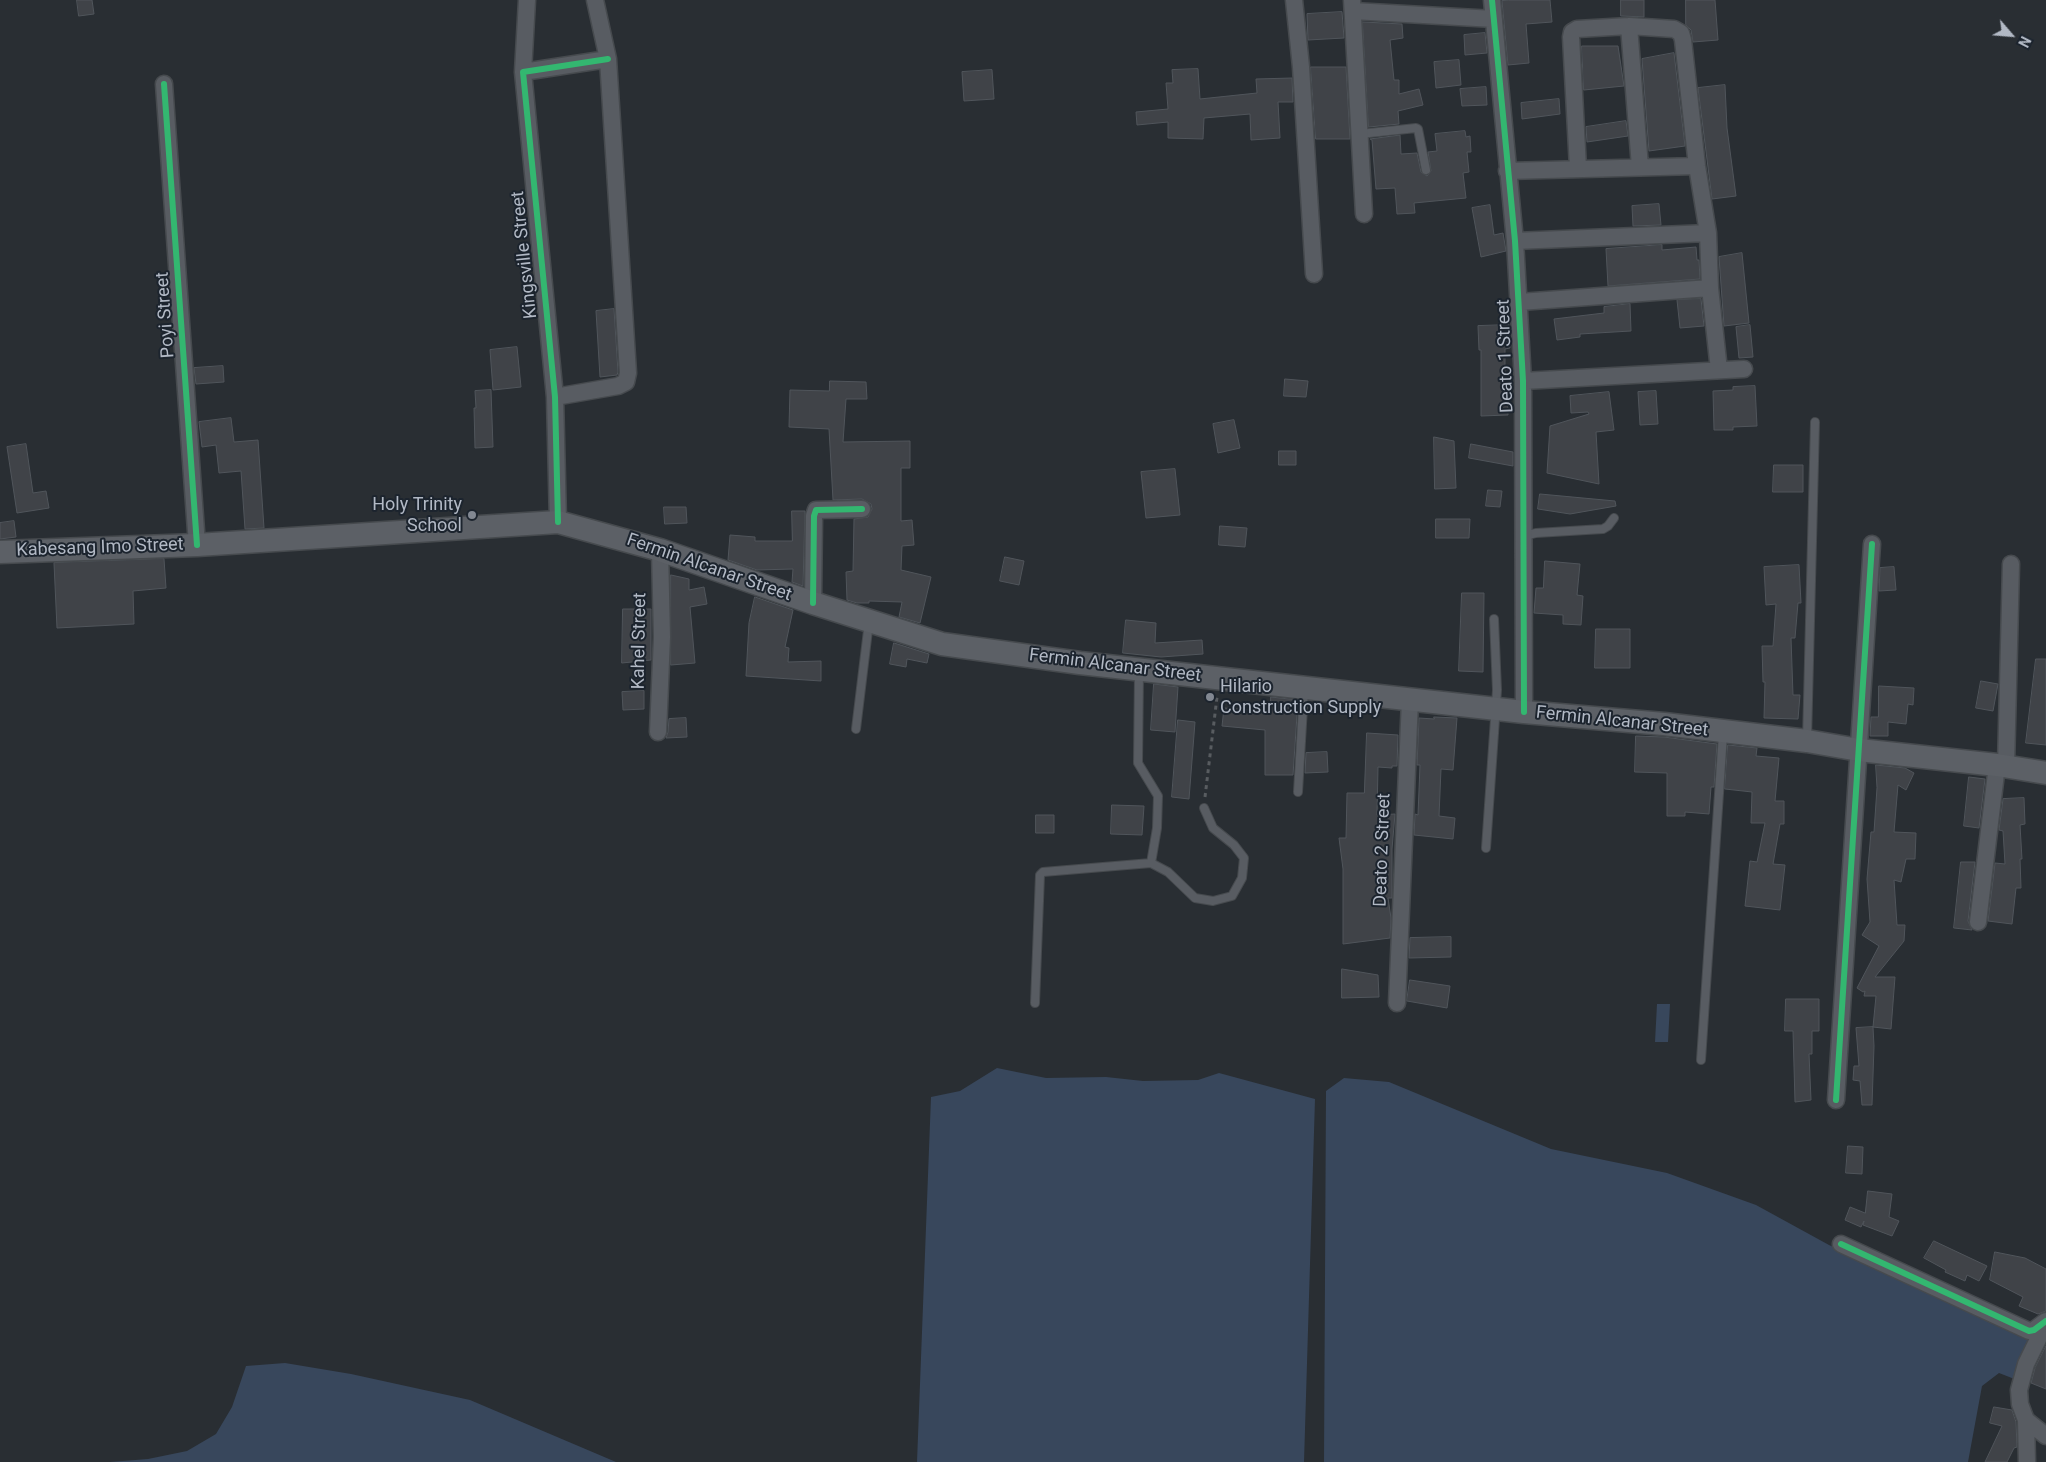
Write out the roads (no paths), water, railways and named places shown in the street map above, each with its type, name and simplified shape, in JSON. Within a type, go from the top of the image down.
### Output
[{"type":"main road","name":"Kabesang Imo Street","points":[[0,552],[197,544],[558,522],[617,538]]},
{"type":"main road","name":"Fermin Alcanar Street","points":[[617,538],[660,550],[813,603],[942,644],[1080,663],[1220,679],[1524,712],[1664,724],[2046,773]]},
{"type":"street","name":"Kingsville Street","points":[[527,0],[523,72],[555,397],[558,522]]},
{"type":"street","points":[[555,397],[618,386],[626,382],[628,373],[608,59],[595,0]]},
{"type":"street","points":[[1294,0],[1301,67],[1314,274]]},
{"type":"street","name":"Deato 1 Street","points":[[1492,0],[1520,302],[1523,382],[1524,712]]},
{"type":"street","points":[[1364,214],[1353,6],[1494,19]]},
{"type":"street","points":[[1578,168],[1570,36],[1572,32],[1577,29],[1629,26],[1674,29],[1681,33],[1697,166],[1708,233],[1710,288],[1719,370]]},
{"type":"street","points":[[1629,26],[1640,167]]},
{"type":"street","points":[[523,72],[608,59]]},
{"type":"street","name":"Poyi Street","points":[[164,84],[197,544]]},
{"type":"street","points":[[1507,171],[1697,166]]},
{"type":"street","points":[[1515,241],[1708,233]]},
{"type":"street","points":[[1520,302],[1710,288]]},
{"type":"street","points":[[1523,382],[1744,369]]},
{"type":"street","points":[[813,603],[814,516],[816,510],[862,510]]},
{"type":"street","points":[[1836,1100],[1872,544]]},
{"type":"street","name":"Kahel Street","points":[[658,732],[662,637],[660,550]]},
{"type":"street","points":[[1978,922],[2002,766],[2011,564]]},
{"type":"street","name":"Deato 2 Street","points":[[1397,1003],[1410,700]]},
{"type":"street","points":[[1841,1244],[2029,1331],[2046,1322]]},
{"type":"street","points":[[2027,1462],[2026,1420],[2020,1404],[2019,1390],[2026,1364],[2046,1322]]},
{"type":"street","points":[[2026,1420],[2046,1436]]},
{"type":"lane","points":[[1360,134],[1416,128],[1426,170]]},
{"type":"lane","points":[[1807,741],[1815,422]]},
{"type":"lane","points":[[1524,536],[1536,533],[1603,530],[1614,518]]},
{"type":"lane","points":[[1486,848],[1497,690],[1494,619]]},
{"type":"lane","points":[[856,729],[869,620]]},
{"type":"lane","points":[[1139,669],[1138,763],[1158,796],[1157,828],[1151,864]]},
{"type":"lane","points":[[1298,792],[1304,688]]},
{"type":"lane","points":[[1701,1060],[1723,732]]},
{"type":"lane","points":[[1035,1004],[1040,875],[1043,872],[1151,864],[1168,872],[1195,898],[1213,901],[1232,896],[1242,878],[1244,858],[1234,845],[1213,828],[1204,808]]},
{"type":"water","points":[[1657,1004],[1670,1004],[1668,1042],[1655,1042]]},
{"type":"water","points":[[997,1068],[1046,1078],[1106,1077],[1143,1081],[1198,1080],[1219,1073],[1315,1099],[1304,1462],[917,1462],[931,1097],[960,1091]]},
{"type":"water","points":[[1344,1078],[1389,1082],[1551,1149],[1667,1173],[1756,1205],[1829,1245],[2032,1340],[2017,1380],[1999,1373],[1982,1386],[1968,1462],[1324,1462],[1326,1091]]},
{"type":"water","points":[[285,1363],[351,1374],[470,1400],[616,1462],[110,1462],[148,1459],[187,1451],[216,1434],[232,1407],[246,1366]]},
{"type":"place","name":"Holy Trinity School","points":[[472,515]]},
{"type":"place","name":"Hilario Construction Supply","points":[[1210,697]]}]
